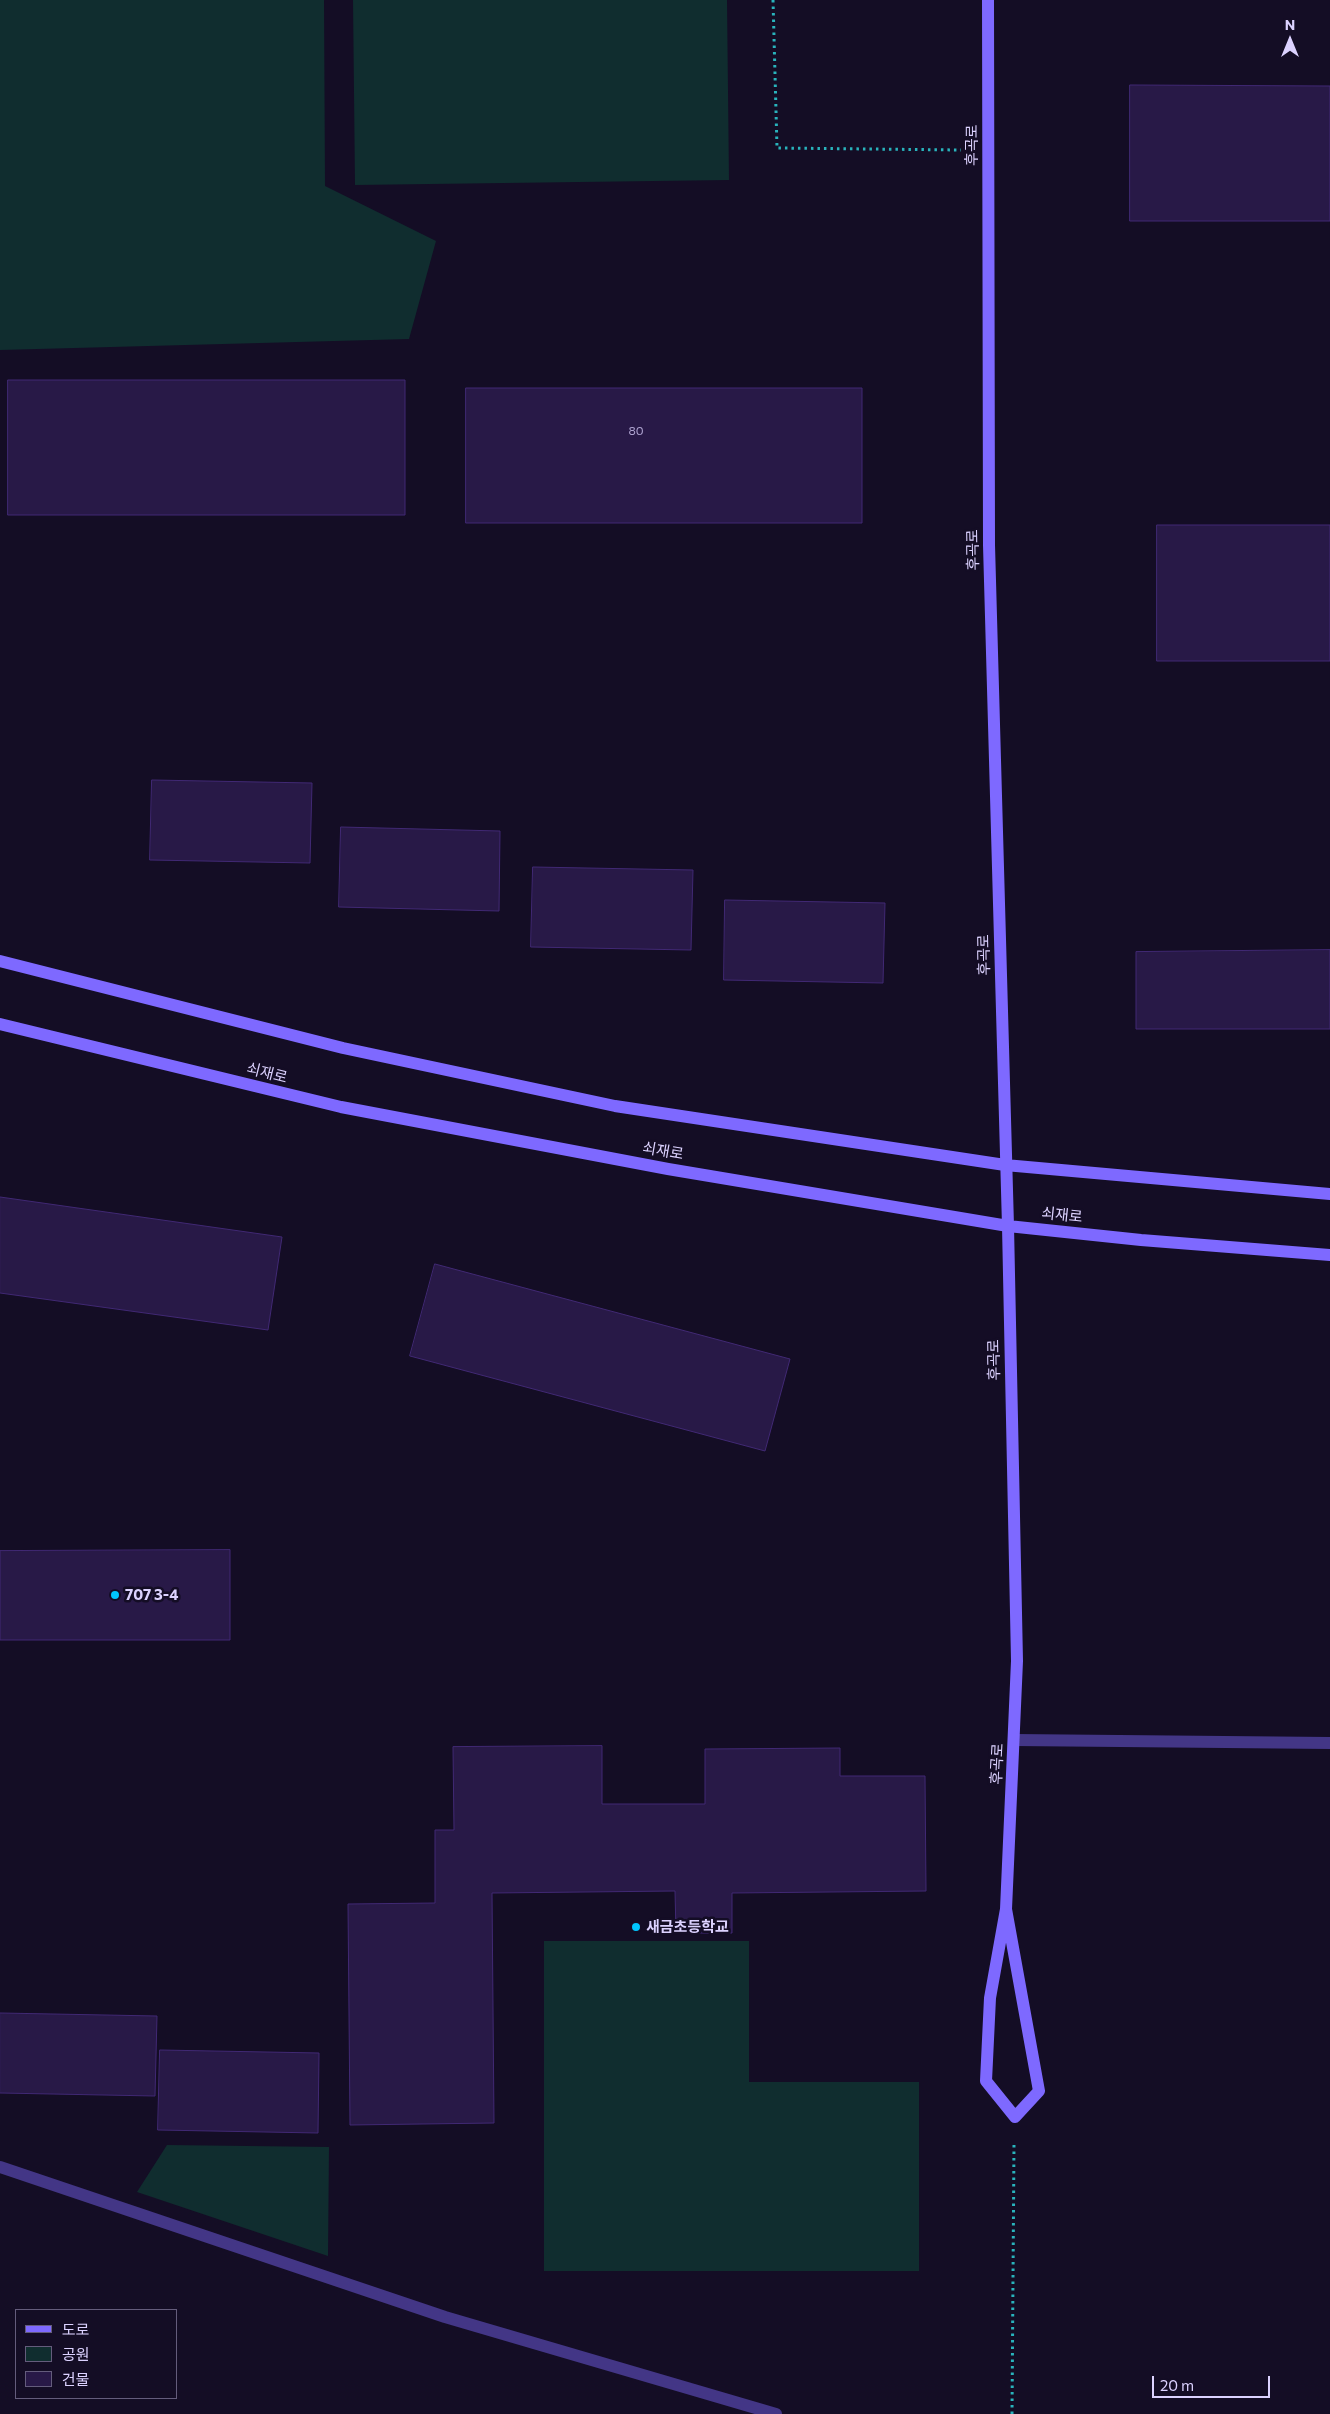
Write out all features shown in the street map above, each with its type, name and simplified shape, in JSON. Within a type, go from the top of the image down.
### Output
[{"type":"street","name":"후곡로","points":[[988,0],[989,545],[1008,1226],[1017,1660],[1006,1909]]},
{"type":"street","points":[[0,961],[343,1048],[615,1106],[1005,1165],[1330,1194]]},
{"type":"street","name":"쇠재로","points":[[0,1024],[341,1108],[668,1169],[1008,1226],[1141,1240],[1330,1255]]},
{"type":"street","points":[[1014,1740],[1330,1743]]},
{"type":"street","points":[[1006,1909],[1039,2091],[1015,2117],[986,2081],[990,1998],[1006,1909]]},
{"type":"street","points":[[0,2167],[445,2317],[776,2414]]},
{"type":"path","points":[[773,0],[777,148],[988,150]]},
{"type":"path","points":[[1012,2414],[1015,2117]]},
{"type":"green space","points":[[0,0],[324,0],[325,186],[436,241],[409,339],[0,350]]},
{"type":"green space","points":[[353,0],[727,0],[729,180],[355,185]]},
{"type":"green space","points":[[544,1941],[749,1941],[749,2082],[919,2082],[919,2271],[544,2271]]},
{"type":"green space","points":[[167,2145],[329,2147],[328,2256],[137,2192]]},
{"type":"building","points":[[1130,85],[1330,86],[1330,221],[1130,221]]},
{"type":"building","points":[[8,380],[405,380],[405,515],[8,515]]},
{"type":"building","points":[[466,388],[862,388],[862,523],[466,523]]},
{"type":"building","points":[[1157,525],[1330,525],[1330,661],[1157,661]]},
{"type":"building","points":[[152,780],[312,783],[310,863],[150,860]]},
{"type":"building","points":[[341,827],[500,831],[499,911],[339,907]]},
{"type":"building","points":[[533,867],[693,870],[691,950],[531,947]]},
{"type":"building","points":[[725,900],[885,903],[883,983],[724,980]]},
{"type":"building","points":[[1330,950],[1330,1029],[1136,1029],[1136,952]]},
{"type":"building","points":[[0,1197],[282,1237],[268,1330],[0,1293]]},
{"type":"building","points":[[435,1264],[790,1359],[765,1451],[410,1356]]},
{"type":"building","name":"707 3-4","points":[[230,1550],[230,1640],[0,1640],[0,1551]]},
{"type":"building","points":[[602,1746],[602,1804],[705,1804],[705,1749],[840,1748],[840,1776],[925,1776],[926,1891],[732,1893],[732,1933],[676,1933],[675,1891],[492,1893],[494,2123],[350,2125],[348,1904],[435,1903],[435,1830],[454,1830],[453,1747]]},
{"type":"building","points":[[0,2013],[157,2016],[155,2096],[0,2093]]},
{"type":"building","points":[[160,2050],[319,2053],[318,2133],[158,2130]]},
{"type":"place","name":"707 3-4","points":[[115,1595]]},
{"type":"place","name":"새금초등학교","points":[[636,1927]]}]
